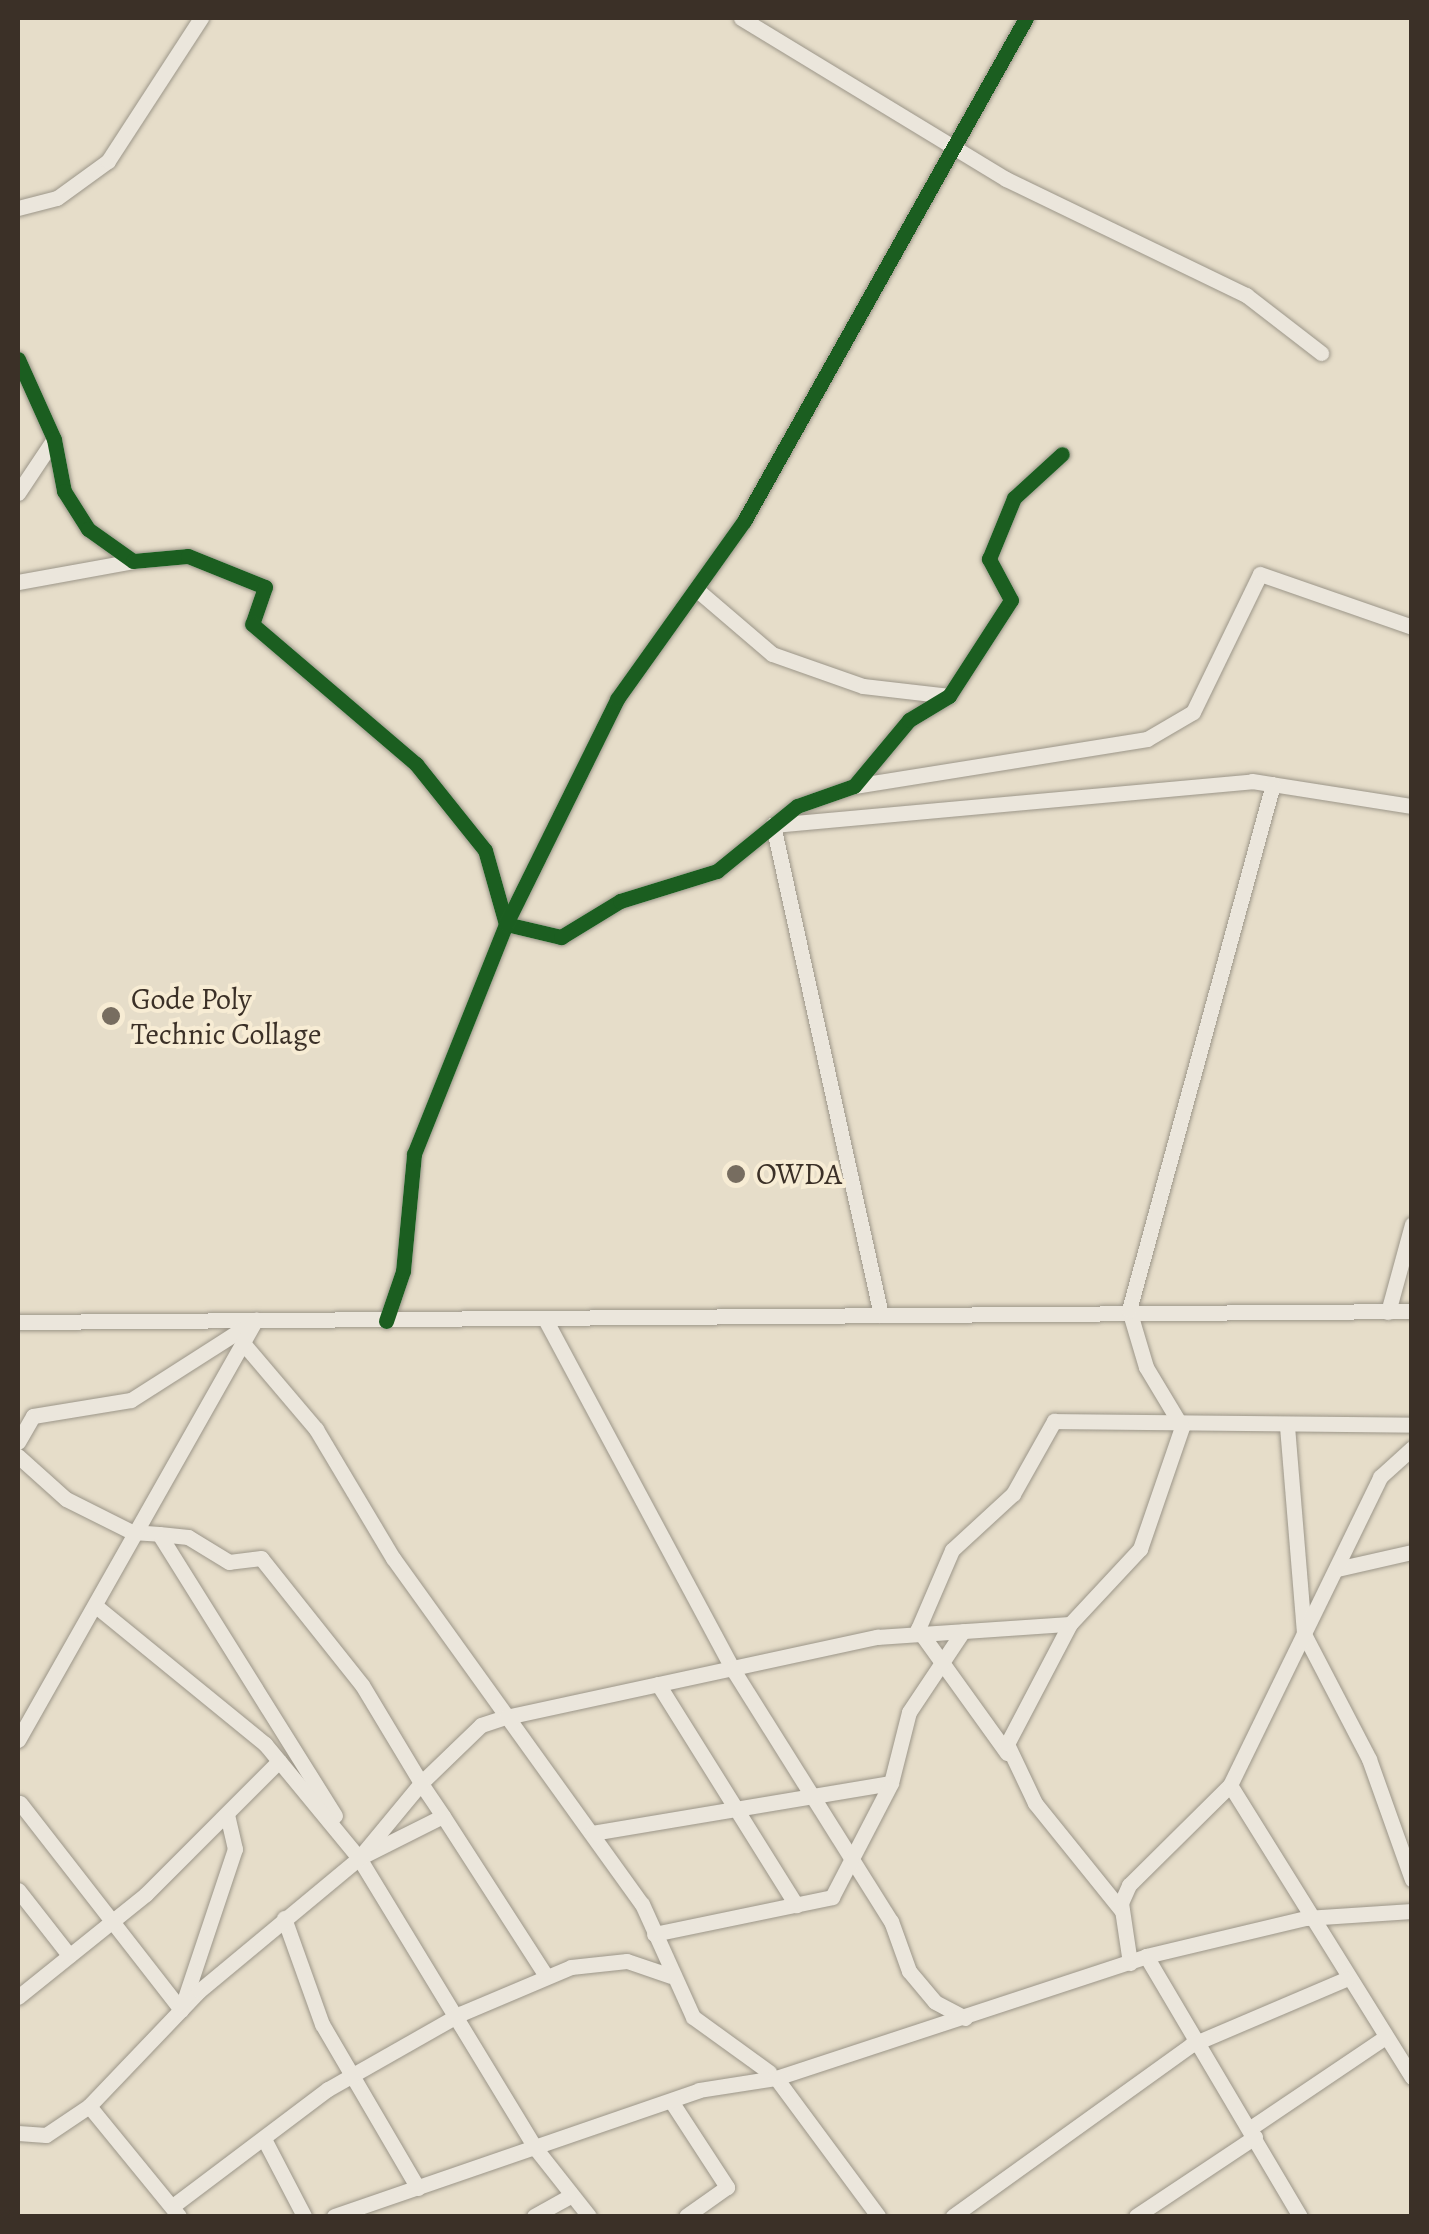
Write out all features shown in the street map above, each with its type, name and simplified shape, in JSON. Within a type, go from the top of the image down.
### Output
[{"type":"street","points":[[18,208],[57,198],[108,161],[201,18]]},
{"type":"street","points":[[742,18],[1110,236],[1246,295],[1321,353]]},
{"type":"street","points":[[386,1320],[403,1270],[414,1154],[506,924],[617,700],[696,589],[958,149],[1026,18]]},
{"type":"street","points":[[18,359],[54,439],[64,491],[88,529],[133,561]]},
{"type":"street","points":[[18,493],[54,439]]},
{"type":"street","points":[[854,786],[909,720],[949,696],[1011,600],[989,559],[1014,498],[1062,454]]},
{"type":"street","points":[[18,582],[133,561],[188,556],[266,586],[252,624],[416,764],[485,850],[506,924]]},
{"type":"street","points":[[506,924],[561,937],[620,901],[717,871],[797,806],[854,786],[1147,739],[1193,712],[1260,574],[1412,627]]},
{"type":"street","points":[[696,589],[772,654],[863,686],[949,696]]},
{"type":"street","points":[[773,826],[1273,784],[1412,806]]},
{"type":"street","points":[[1182,1427],[1146,1368],[1129,1310],[1273,784]]},
{"type":"street","points":[[773,826],[881,1315]]},
{"type":"street","points":[[1388,1312],[1412,1224]]},
{"type":"street","points":[[18,1322],[1129,1310],[1412,1311]]},
{"type":"street","points":[[545,1319],[732,1668],[853,1854],[909,1971],[935,2002],[965,2018]]},
{"type":"street","points":[[18,1740],[98,1607],[132,1532],[256,1320]]},
{"type":"street","points":[[18,1442],[33,1416],[131,1400],[256,1320]]},
{"type":"street","points":[[243,1343],[316,1429],[506,1717],[592,1833],[654,1934],[693,2018],[772,2075],[878,2216]]},
{"type":"street","points":[[1122,1911],[1084,1872],[1007,1753],[918,1629],[952,1550],[1013,1494],[1054,1421],[1182,1427],[1412,1425]]},
{"type":"street","points":[[1286,1426],[1304,1634],[1369,1759],[1412,1880]]},
{"type":"street","points":[[1007,1753],[1070,1624],[1140,1549],[1182,1427]]},
{"type":"street","points":[[1130,1963],[1122,1911],[1129,1884],[1230,1785],[1380,1478],[1412,1448]]},
{"type":"street","points":[[18,1456],[66,1499],[132,1532],[188,1538],[228,1562],[261,1558],[362,1684],[546,1976]]},
{"type":"street","points":[[159,1534],[460,2014],[536,2150],[568,2197],[590,2216]]},
{"type":"street","points":[[1337,1569],[1412,1552]]},
{"type":"street","points":[[98,1607],[280,1761],[359,1858]]},
{"type":"street","points":[[18,2133],[46,2135],[89,2106],[181,2010],[284,1918],[359,1858],[421,1783],[481,1724],[877,1637],[924,1637],[1070,1624]]},
{"type":"street","points":[[654,1934],[832,1897],[891,1783],[910,1712],[921,1705],[938,1658],[963,1631]]},
{"type":"street","points":[[658,1684],[796,1905]]},
{"type":"street","points":[[18,1997],[112,1921],[280,1761]]},
{"type":"street","points":[[592,1833],[740,1812],[891,1783]]},
{"type":"street","points":[[1230,1785],[1306,1918],[1412,2076]]},
{"type":"street","points":[[20,1803],[181,2010]]},
{"type":"street","points":[[181,2010],[235,1848],[228,1814]]},
{"type":"street","points":[[359,1858],[443,1816]]},
{"type":"street","points":[[18,1890],[69,1956]]},
{"type":"street","points":[[334,2216],[536,2150],[671,2100],[772,2075],[965,2018],[1146,1956],[1306,1918],[1412,1911]]},
{"type":"street","points":[[284,1918],[350,2076],[418,2188]]},
{"type":"street","points":[[1146,1956],[1191,2045],[1252,2133],[1300,2216]]},
{"type":"street","points":[[89,2106],[177,2211],[264,2139],[350,2076],[460,2014],[546,1976],[627,1960],[672,1976]]},
{"type":"street","points":[[953,2216],[1191,2045],[1346,1980]]},
{"type":"street","points":[[1136,2216],[1384,2038]]},
{"type":"street","points":[[671,2100],[728,2187],[686,2216]]},
{"type":"street","points":[[264,2139],[304,2216]]},
{"type":"street","points":[[534,2216],[568,2197]]},
{"type":"cycle path","points":[[386,1321],[403,1271],[414,1154],[506,924],[617,699],[744,521],[1026,18]]},
{"type":"cycle path","points":[[18,359],[54,439],[64,491],[88,529],[133,561],[188,556],[265,587],[252,624],[416,764],[485,850],[506,924],[561,937],[620,901],[717,871],[797,806],[854,786],[909,720],[949,696],[1011,600],[989,559],[1014,498],[1062,454]]},
{"type":"place","name":"Gode Poly Technic Collage","points":[[111,1016]]},
{"type":"place","name":"OWDA","points":[[736,1174]]}]
